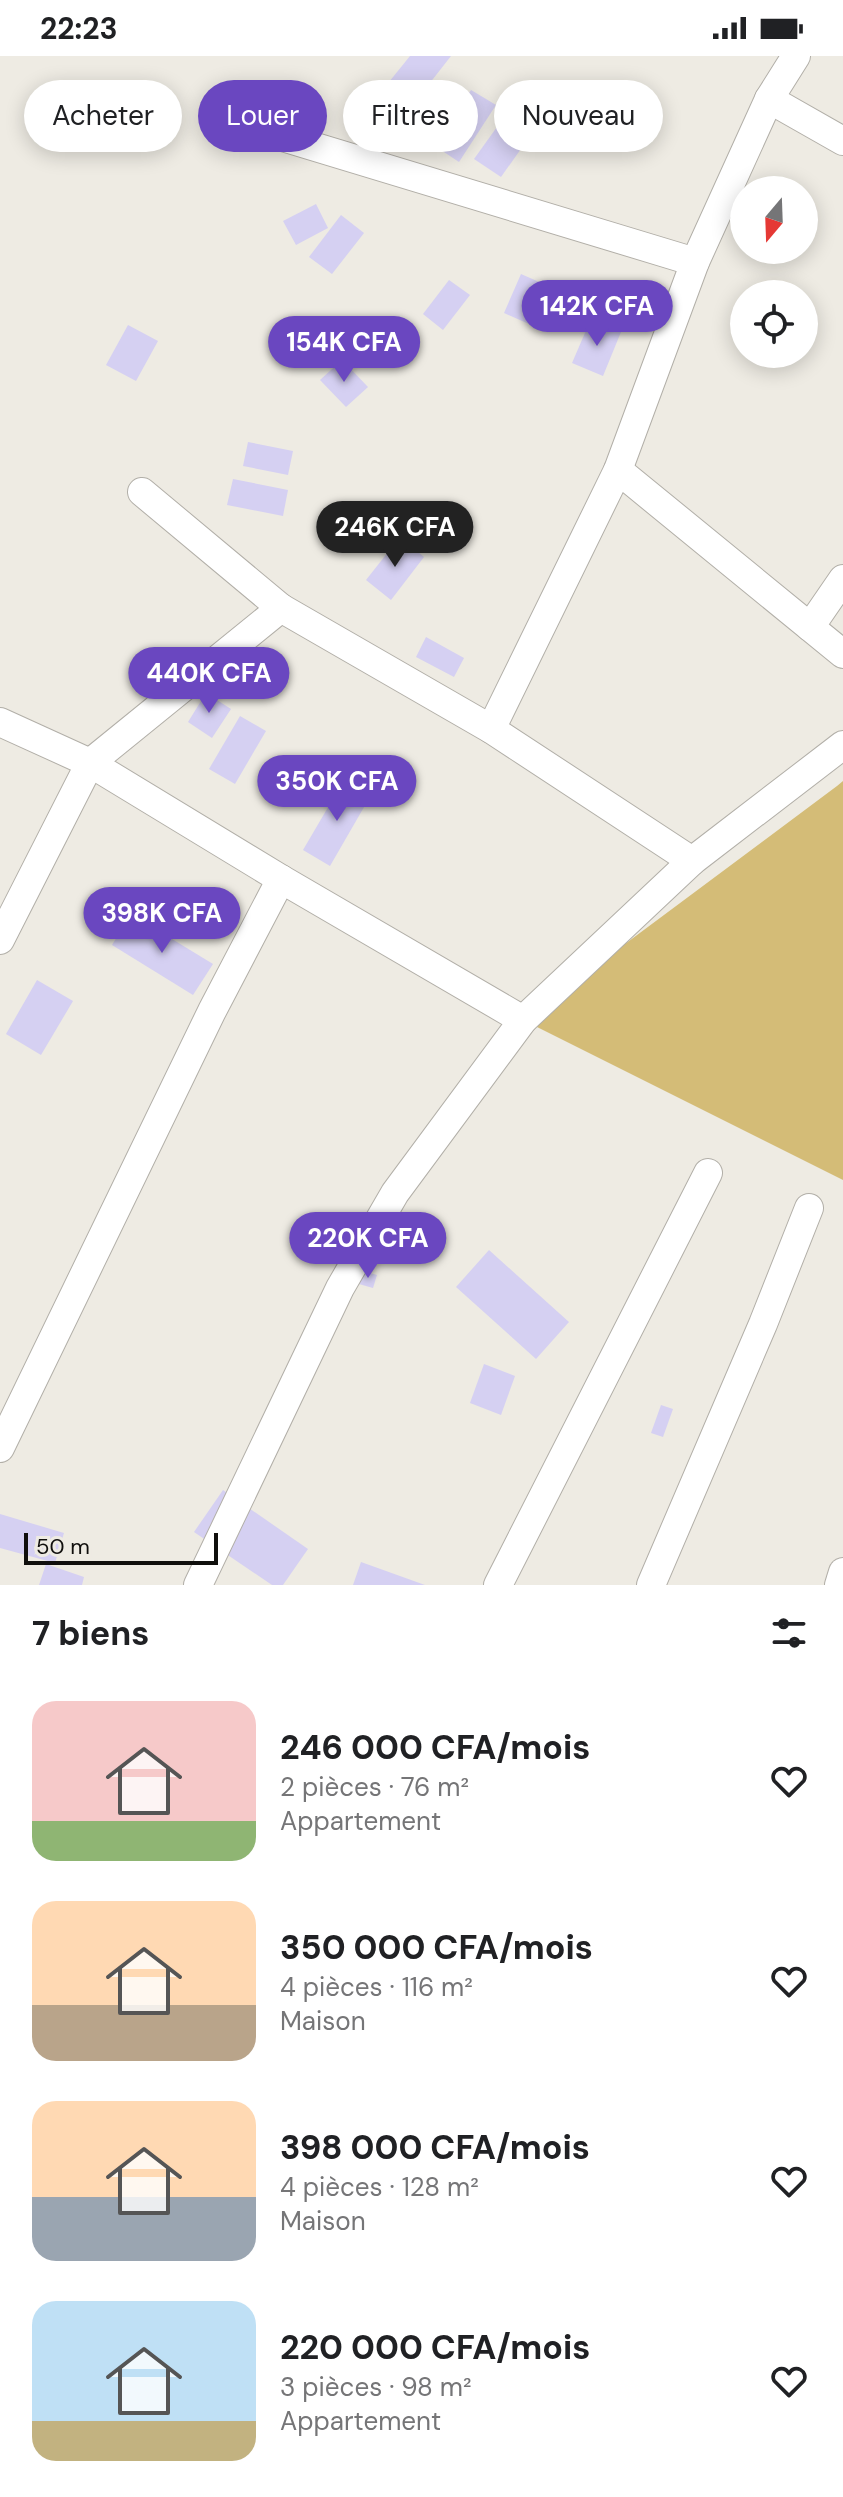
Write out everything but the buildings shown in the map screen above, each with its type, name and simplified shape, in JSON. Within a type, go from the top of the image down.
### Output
[{"type":"street","points":[[491,729],[618,470],[695,262],[769,99],[796,56]]},
{"type":"street","points":[[769,99],[843,141]]},
{"type":"street","points":[[327,150],[695,262]]},
{"type":"street","points":[[618,470],[843,654]]},
{"type":"street","points":[[142,492],[281,608],[491,729],[692,861]]},
{"type":"street","points":[[810,627],[843,579]]},
{"type":"street","points":[[0,940],[90,763],[281,608]]},
{"type":"street","points":[[0,722],[90,763],[523,1020]]},
{"type":"street","points":[[198,1585],[340,1288],[395,1193],[523,1020],[692,861],[843,745]]},
{"type":"street","points":[[0,1448],[212,1011],[281,879]]},
{"type":"street","points":[[498,1585],[708,1173]]},
{"type":"street","points":[[651,1585],[763,1324],[809,1208]]},
{"type":"street","points":[[839,1585],[843,1572]]},
{"type":"shaded area","points":[[843,781],[843,1180],[523,1020],[837,786]]}]
